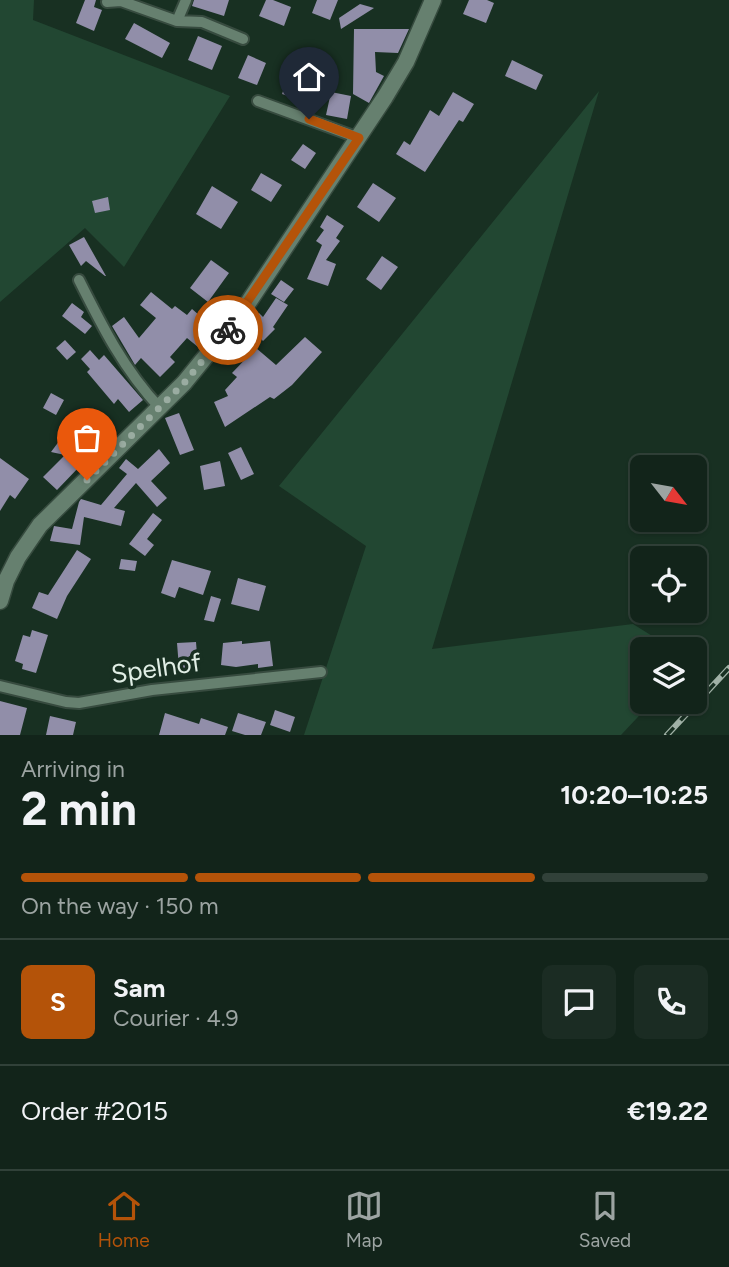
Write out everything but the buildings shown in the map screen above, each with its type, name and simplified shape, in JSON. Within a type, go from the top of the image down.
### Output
[{"type":"main road","points":[[0,601],[18,557],[40,525],[160,408],[209,355],[242,312],[359,138],[406,62],[433,0]]},
{"type":"street","points":[[177,21],[186,0]]},
{"type":"street","points":[[107,2],[121,1],[177,21],[202,22],[243,39]]},
{"type":"street","points":[[258,101],[359,138]]},
{"type":"street","points":[[79,279],[117,352],[160,408]]},
{"type":"street","name":"Spelhof","points":[[0,686],[79,703],[152,690],[321,672]]},
{"type":"green space","points":[[0,0],[34,0],[33,20],[230,96],[124,267],[85,228],[0,302]]},
{"type":"green space","points":[[599,91],[432,649],[633,624],[654,637],[630,637],[630,714],[641,714],[621,735],[304,735],[366,546],[279,486]]},
{"type":"railway","points":[[667,735],[729,668]]},
{"type":"way so far","points":[[87,480],[184,383],[228,330]]},
{"type":"route","points":[[228,330],[359,138],[309,119]]}]
